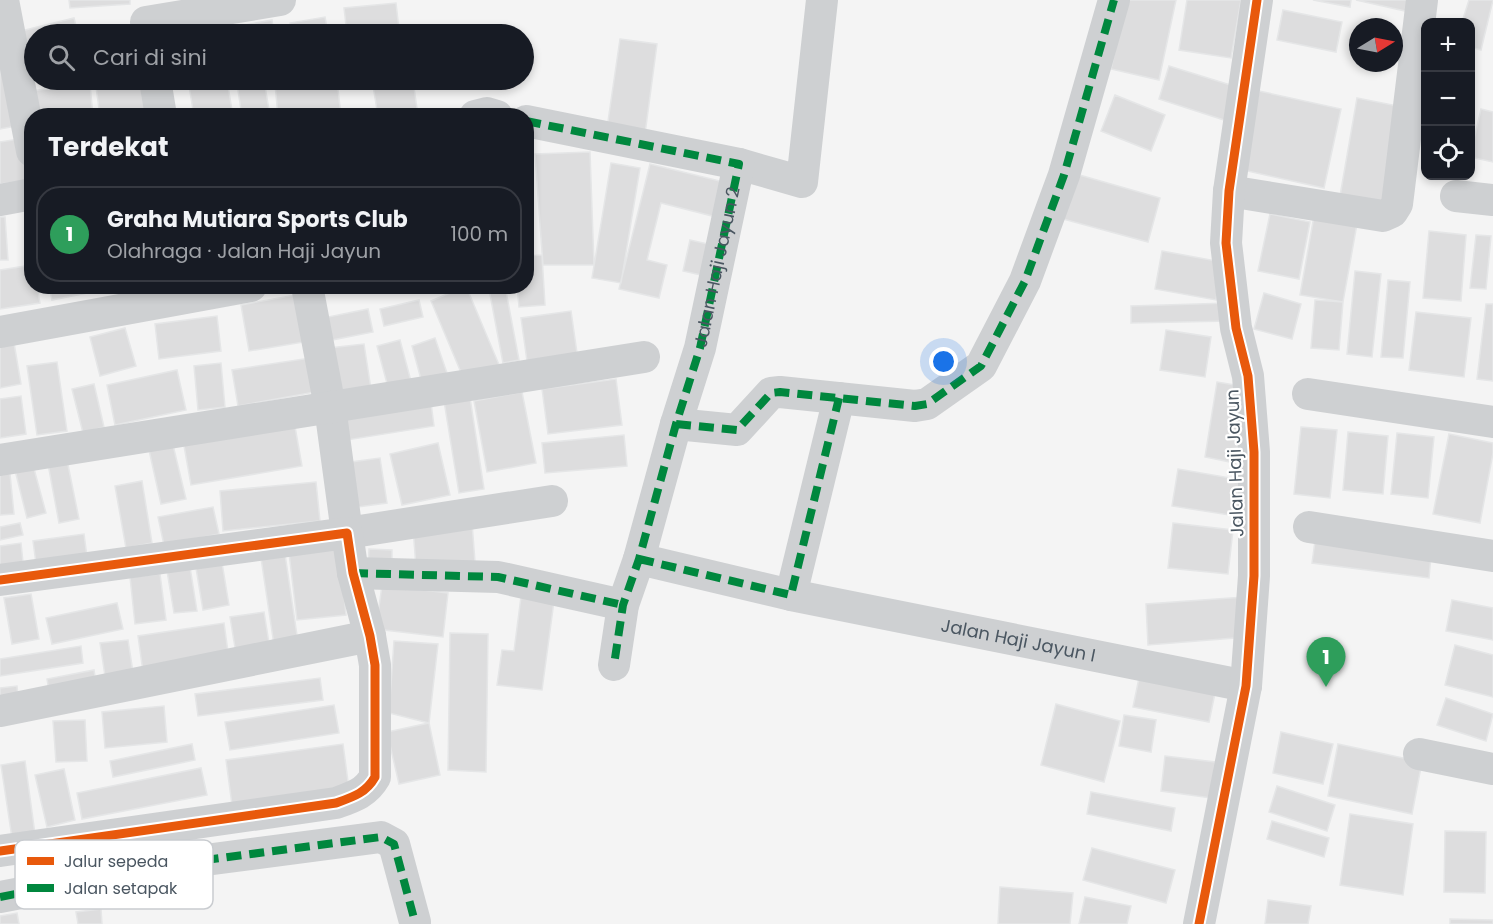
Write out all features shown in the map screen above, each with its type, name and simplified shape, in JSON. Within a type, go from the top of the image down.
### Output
[{"type":"street","points":[[3,0],[5,45],[24,120]]},
{"type":"street","points":[[145,19],[277,0]]},
{"type":"street","name":"Jalan Haji Jayun 2","points":[[614,665],[623,605],[639,559],[676,424],[700,348],[739,164],[802,182],[822,0]]},
{"type":"street","points":[[676,424],[737,430],[771,393],[780,392],[915,406],[927,404],[981,366],[1025,281],[1056,196],[1114,0]]},
{"type":"street","name":"Jalan Haji Jayun","points":[[1198,924],[1246,686],[1254,576],[1254,452],[1248,376],[1236,328],[1226,243],[1229,191],[1257,0]]},
{"type":"street","points":[[1229,191],[1383,216],[1392,212],[1397,204],[1422,0]]},
{"type":"street","points":[[157,90],[160,108]]},
{"type":"street","points":[[534,124],[739,164]]},
{"type":"street","points":[[0,200],[24,196]]},
{"type":"street","points":[[1456,196],[1493,201]]},
{"type":"street","points":[[0,332],[207,294]]},
{"type":"street","points":[[77,840],[336,803],[360,795],[375,777],[375,665],[370,636],[353,573],[330,407],[309,294]]},
{"type":"street","points":[[0,460],[644,357]]},
{"type":"street","points":[[1308,394],[1493,422]]},
{"type":"street","points":[[790,595],[839,398]]},
{"type":"street","points":[[0,580],[347,533],[552,501]]},
{"type":"street","points":[[1309,527],[1493,556]]},
{"type":"street","name":"Jalan Haji Jayun I","points":[[639,559],[790,595],[1246,686]]},
{"type":"street","points":[[353,573],[498,577],[623,605]]},
{"type":"street","points":[[0,711],[370,636]]},
{"type":"street","points":[[1419,754],[1493,769]]},
{"type":"street","points":[[213,859],[381,837],[394,844],[415,922]]},
{"type":"street","points":[[0,851],[15,849]]},
{"type":"street","points":[[0,897],[15,894]]},
{"type":"building","points":[[69,0],[130,0],[130,4],[70,8]]},
{"type":"building","points":[[1126,0],[1176,0],[1159,80],[1111,69]]},
{"type":"building","points":[[1187,0],[1241,0],[1231,58],[1179,50]]},
{"type":"building","points":[[1313,0],[1351,0],[1350,7]]},
{"type":"building","points":[[1356,0],[1417,0],[1414,13]]},
{"type":"building","points":[[1469,0],[1493,0],[1481,50],[1475,48],[1475,18],[1463,18]]},
{"type":"building","points":[[396,3],[398,24],[346,24],[344,8]]},
{"type":"building","points":[[1283,10],[1342,22],[1336,52],[1277,40]]},
{"type":"building","points":[[325,17],[326,24],[290,24]]},
{"type":"building","points":[[74,18],[76,24],[50,24]]},
{"type":"building","points":[[272,20],[273,24],[250,24]]},
{"type":"building","points":[[620,39],[657,44],[645,134],[607,128]]},
{"type":"building","points":[[0,61],[22,125],[0,129]]},
{"type":"building","points":[[1169,66],[1237,87],[1227,121],[1159,99]]},
{"type":"building","points":[[91,90],[92,108],[32,108],[30,91]]},
{"type":"building","points":[[96,90],[151,90],[154,108],[99,108]]},
{"type":"building","points":[[190,90],[229,90],[232,108],[193,108]]},
{"type":"building","points":[[238,90],[266,90],[269,108],[241,108]]},
{"type":"building","points":[[276,90],[338,90],[340,108],[277,108]]},
{"type":"building","points":[[374,90],[414,90],[417,108],[377,108]]},
{"type":"building","points":[[1259,91],[1341,109],[1324,188],[1243,170]]},
{"type":"building","points":[[1115,95],[1165,115],[1151,151],[1101,131]]},
{"type":"building","points":[[1357,98],[1403,107],[1387,204],[1340,196]]},
{"type":"building","points":[[1481,109],[1493,112],[1493,162],[1475,158],[1475,135]]},
{"type":"building","points":[[24,138],[24,181],[0,184],[0,142]]},
{"type":"building","points":[[590,152],[594,265],[543,265],[535,154]]},
{"type":"building","points":[[611,163],[640,168],[621,283],[592,278]]},
{"type":"building","points":[[650,164],[732,184],[724,219],[661,203],[647,260],[667,265],[659,298],[619,289]]},
{"type":"building","points":[[1076,174],[1160,198],[1148,242],[1063,219]]},
{"type":"building","points":[[1270,214],[1310,222],[1299,279],[1258,271]]},
{"type":"building","points":[[1314,216],[1357,224],[1343,302],[1300,295]]},
{"type":"building","points":[[0,217],[5,217],[8,260],[0,260]]},
{"type":"building","points":[[1429,231],[1466,235],[1461,301],[1423,298]]},
{"type":"building","points":[[1476,235],[1491,236],[1486,289],[1470,288]]},
{"type":"building","points":[[690,240],[717,246],[710,277],[683,271]]},
{"type":"building","points":[[1162,251],[1222,262],[1216,300],[1155,289]]},
{"type":"building","points":[[542,255],[545,305],[519,307],[518,294],[534,294],[534,256]]},
{"type":"building","points":[[24,266],[24,294],[38,294],[40,303],[0,309],[0,270]]},
{"type":"building","points":[[1355,271],[1381,274],[1372,357],[1347,354]]},
{"type":"building","points":[[1388,280],[1410,282],[1403,358],[1381,357]]},
{"type":"building","points":[[1264,293],[1301,304],[1292,339],[1254,329]]},
{"type":"building","points":[[51,294],[83,294],[52,300]]},
{"type":"building","points":[[447,294],[469,294],[500,367],[465,382],[431,301]]},
{"type":"building","points":[[490,294],[507,294],[519,360],[503,363]]},
{"type":"building","points":[[295,295],[304,342],[249,351],[241,305]]},
{"type":"building","points":[[419,300],[423,317],[384,326],[380,309]]},
{"type":"building","points":[[1315,300],[1343,302],[1339,350],[1311,348]]},
{"type":"building","points":[[1229,303],[1229,321],[1131,323],[1131,306]]},
{"type":"building","points":[[1486,304],[1493,304],[1493,381],[1477,379]]},
{"type":"building","points":[[368,309],[373,332],[332,340],[328,317]]},
{"type":"building","points":[[571,311],[577,353],[527,361],[521,318]]},
{"type":"building","points":[[1416,312],[1471,318],[1464,377],[1409,370]]},
{"type":"building","points":[[217,316],[221,351],[159,359],[155,324]]},
{"type":"building","points":[[125,328],[136,366],[100,376],[90,337]]},
{"type":"building","points":[[1166,330],[1211,337],[1205,377],[1160,370]]},
{"type":"building","points":[[435,338],[448,376],[422,383],[412,346]]},
{"type":"building","points":[[400,340],[412,385],[389,391],[377,346]]},
{"type":"building","points":[[14,343],[21,384],[0,388],[0,345]]},
{"type":"building","points":[[364,344],[371,389],[335,394],[329,348]]},
{"type":"building","points":[[310,358],[315,392],[238,406],[232,370]]},
{"type":"building","points":[[57,362],[67,431],[37,435],[27,366]]},
{"type":"building","points":[[221,363],[225,407],[198,410],[194,366]]},
{"type":"building","points":[[177,370],[186,410],[115,425],[107,385]]},
{"type":"building","points":[[616,379],[622,425],[548,434],[542,389]]},
{"type":"building","points":[[1217,382],[1247,387],[1235,463],[1205,457]]},
{"type":"building","points":[[94,384],[104,427],[83,433],[72,389]]},
{"type":"building","points":[[469,391],[484,489],[459,493],[443,395]]},
{"type":"building","points":[[522,392],[536,463],[487,472],[474,401]]},
{"type":"building","points":[[21,396],[26,434],[0,438],[0,399]]},
{"type":"building","points":[[431,403],[434,426],[347,440],[344,417]]},
{"type":"building","points":[[294,421],[302,466],[191,485],[183,440]]},
{"type":"building","points":[[1301,427],[1337,430],[1330,498],[1294,494]]},
{"type":"building","points":[[1348,432],[1388,436],[1383,494],[1343,490]]},
{"type":"building","points":[[1397,433],[1434,437],[1428,498],[1391,494]]},
{"type":"building","points":[[1449,434],[1493,443],[1480,523],[1433,514]]},
{"type":"building","points":[[624,435],[627,466],[545,473],[542,443]]},
{"type":"building","points":[[438,443],[450,495],[402,505],[390,454]]},
{"type":"building","points":[[173,445],[186,499],[161,504],[149,450]]},
{"type":"building","points":[[380,458],[387,503],[358,507],[351,462]]},
{"type":"building","points":[[67,460],[79,519],[59,523],[48,464]]},
{"type":"building","points":[[33,465],[46,513],[27,518],[15,470]]},
{"type":"building","points":[[1178,469],[1248,481],[1242,517],[1172,506]]},
{"type":"building","points":[[10,474],[14,514],[0,515],[0,475]]},
{"type":"building","points":[[142,481],[152,543],[126,548],[115,486]]},
{"type":"building","points":[[316,482],[320,521],[223,531],[220,491]]},
{"type":"building","points":[[213,507],[219,534],[164,545],[158,517]]},
{"type":"building","points":[[20,523],[23,535],[0,540],[0,527]]},
{"type":"building","points":[[472,523],[475,562],[416,567],[413,528]]},
{"type":"building","points":[[1173,523],[1233,530],[1228,574],[1168,568]]},
{"type":"building","points":[[84,534],[88,564],[37,571],[33,541]]},
{"type":"building","points":[[1315,541],[1431,556],[1429,578],[1312,563]]},
{"type":"building","points":[[21,543],[24,572],[0,574],[0,546]]},
{"type":"building","points":[[339,548],[346,615],[297,620],[289,553]]},
{"type":"building","points":[[369,549],[392,550],[392,569],[368,568]]},
{"type":"building","points":[[285,554],[298,642],[274,645],[261,558]]},
{"type":"building","points":[[222,563],[229,605],[203,610],[196,568]]},
{"type":"building","points":[[190,567],[197,611],[174,613],[167,571]]},
{"type":"building","points":[[160,574],[166,620],[135,624],[130,577]]},
{"type":"building","points":[[382,585],[448,593],[443,637],[376,629]]},
{"type":"building","points":[[522,589],[555,594],[542,690],[497,685],[502,650],[514,651]]},
{"type":"building","points":[[31,594],[39,639],[12,644],[4,598]]},
{"type":"building","points":[[1244,597],[1247,637],[1148,645],[1146,604]]},
{"type":"building","points":[[1452,600],[1493,608],[1493,640],[1446,631]]},
{"type":"building","points":[[117,603],[123,629],[52,644],[46,618]]},
{"type":"building","points":[[264,612],[271,655],[237,660],[230,617]]},
{"type":"building","points":[[224,623],[229,659],[143,672],[138,636]]},
{"type":"building","points":[[450,633],[488,634],[486,772],[448,770]]},
{"type":"building","points":[[128,640],[133,672],[105,676],[100,643]]},
{"type":"building","points":[[394,641],[438,644],[429,723],[389,713]]},
{"type":"building","points":[[1455,645],[1493,655],[1493,697],[1445,685]]},
{"type":"building","points":[[81,646],[83,663],[0,676],[0,659]]},
{"type":"building","points":[[94,670],[97,689],[50,697],[47,679]]},
{"type":"building","points":[[320,678],[323,700],[198,716],[195,694]]},
{"type":"building","points":[[1139,678],[1215,693],[1209,722],[1133,707]]},
{"type":"building","points":[[17,686],[19,707],[0,709],[0,688]]},
{"type":"building","points":[[1446,698],[1493,714],[1486,741],[1437,725]]},
{"type":"building","points":[[1056,704],[1120,721],[1104,782],[1041,765]]},
{"type":"building","points":[[334,705],[339,733],[230,750],[225,722]]},
{"type":"building","points":[[164,706],[167,742],[105,748],[102,712]]},
{"type":"building","points":[[1124,715],[1156,720],[1151,752],[1119,746]]},
{"type":"building","points":[[85,720],[87,761],[56,762],[53,721]]},
{"type":"building","points":[[429,723],[440,775],[399,784],[387,732]]},
{"type":"building","points":[[1281,732],[1333,744],[1323,784],[1273,773]]},
{"type":"building","points":[[192,744],[195,760],[113,777],[110,761]]},
{"type":"building","points":[[343,744],[349,789],[232,805],[226,760]]},
{"type":"building","points":[[1338,744],[1422,762],[1412,814],[1328,796]]},
{"type":"building","points":[[1165,756],[1215,762],[1211,798],[1161,791]]},
{"type":"building","points":[[25,761],[35,834],[12,838],[1,765]]},
{"type":"building","points":[[201,768],[207,795],[82,819],[77,793]]},
{"type":"building","points":[[64,769],[75,820],[47,827],[35,775]]},
{"type":"building","points":[[1277,786],[1335,805],[1327,831],[1269,812]]},
{"type":"building","points":[[1091,792],[1175,808],[1171,831],[1087,814]]},
{"type":"building","points":[[1350,814],[1413,824],[1403,895],[1340,885]]},
{"type":"building","points":[[1272,821],[1329,838],[1324,857],[1267,839]]},
{"type":"building","points":[[1445,831],[1486,832],[1485,893],[1444,892]]},
{"type":"building","points":[[1092,848],[1175,870],[1166,903],[1083,880]]},
{"type":"building","points":[[1000,887],[1073,893],[1070,924],[998,924]]},
{"type":"building","points":[[1085,897],[1131,906],[1127,924],[1079,924]]},
{"type":"building","points":[[1268,900],[1311,906],[1308,924],[1265,924]]},
{"type":"building","points":[[101,909],[102,924],[78,924],[76,912]]},
{"type":"building","points":[[17,913],[19,924],[0,924],[0,916]]},
{"type":"building","points":[[1450,919],[1493,920],[1493,924],[1450,924]]},
{"type":"marked path","points":[[676,424],[737,430],[771,393],[780,392],[915,406],[927,404],[981,366],[1025,281],[1064,175],[1114,0]]},
{"type":"marked path","points":[[534,123],[739,164],[700,348],[676,424],[639,559],[623,605],[614,665]]},
{"type":"marked path","points":[[639,559],[791,595],[839,398]]},
{"type":"marked path","points":[[353,573],[498,577],[623,605]]},
{"type":"marked path","points":[[213,859],[381,837],[394,844],[415,922]]},
{"type":"marked path","points":[[0,897],[15,894]]},
{"type":"cycle path","points":[[1199,924],[1246,686],[1254,576],[1254,452],[1248,376],[1236,328],[1226,243],[1229,191],[1257,0]]},
{"type":"cycle path","points":[[0,580],[347,533],[353,573],[370,636],[375,665],[375,777],[368,787],[336,803],[77,840]]},
{"type":"cycle path","points":[[0,851],[15,849]]},
{"type":"place","name":"Graha Mutiara Sports Club","points":[[1326,687]]}]
